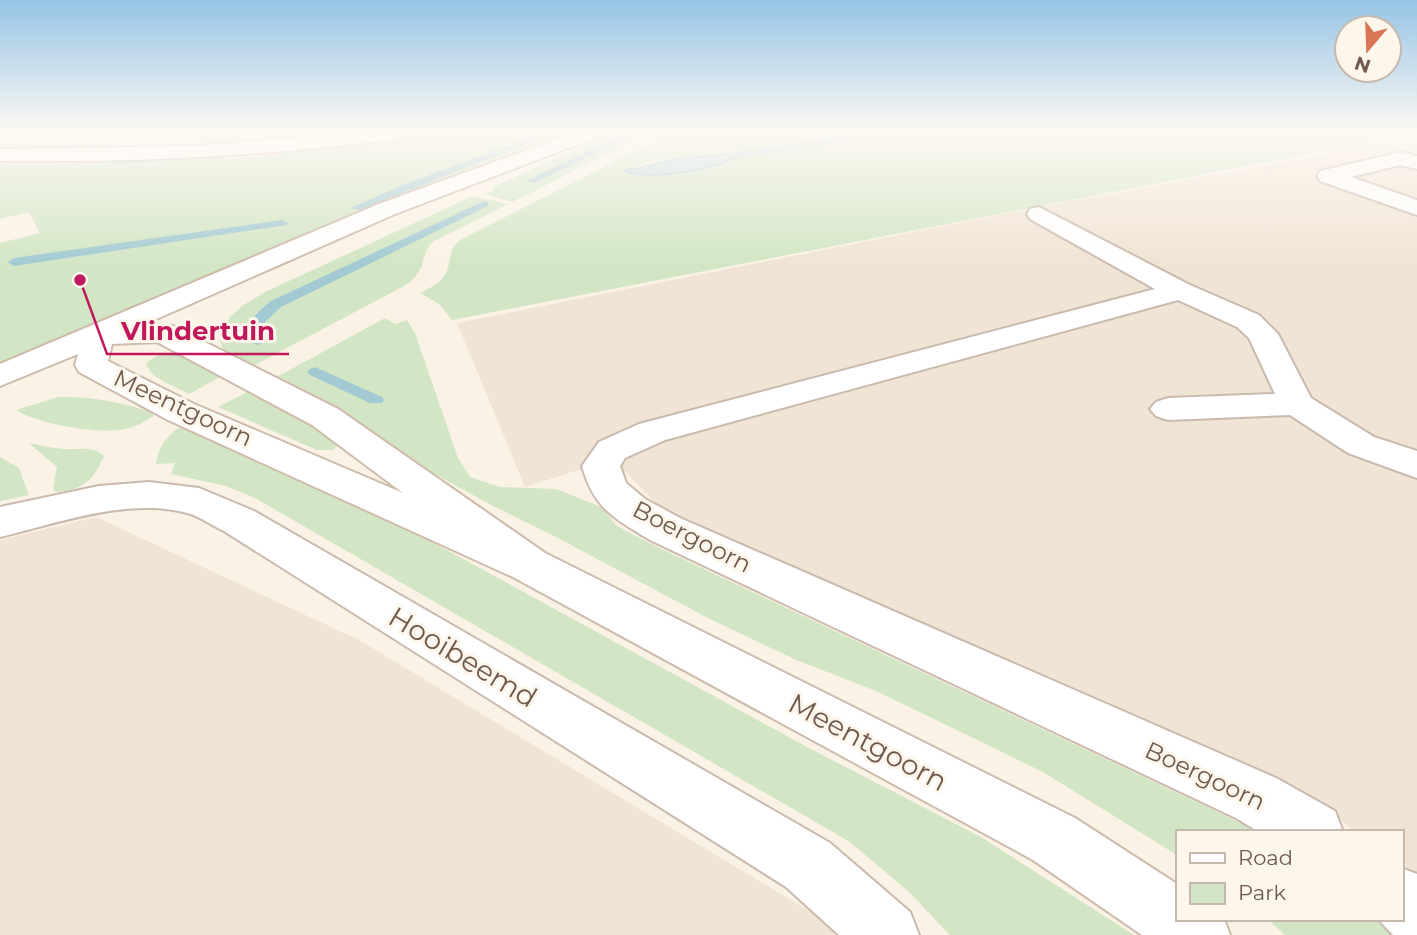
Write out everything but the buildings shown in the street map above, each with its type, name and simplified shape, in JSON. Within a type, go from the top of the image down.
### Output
[{"type":"street","points":[[0,403],[94,350],[435,190],[474,177]]},
{"type":"street","points":[[162,333],[505,177]]},
{"type":"street","points":[[1330,177],[1417,208]]},
{"type":"street","points":[[1039,215],[1180,291],[1248,321],[1263,334],[1297,404],[1361,445],[1417,465]]},
{"type":"street","name":"Boergoorn","points":[[1180,291],[652,432],[612,450],[601,466],[608,489],[631,509],[665,529],[1256,798],[1311,830]]},
{"type":"street","name":"Meentgoorn","points":[[94,350],[162,333],[325,417],[529,565]]},
{"type":"street","points":[[0,376],[94,350]]},
{"type":"street","name":"Meentgoorn","points":[[94,350],[181,412],[258,443],[529,565],[1054,839],[1176,920]]},
{"type":"street","points":[[1168,409],[1297,404]]},
{"type":"street","name":"Hooibeemd","points":[[0,522],[100,500],[142,495],[201,503],[239,521],[808,865],[887,935]]},
{"type":"street","points":[[1403,901],[1417,914]]},
{"type":"street","name":"Meentgoorn","points":[[1177,921],[1198,935]]},
{"type":"shaded area","points":[[1203,177],[1417,177],[1417,885],[1403,873],[1403,830],[1353,830],[1313,797],[669,517],[613,459],[525,487],[457,323]]},
{"type":"shaded area","points":[[96,517],[359,640],[827,922],[835,935],[0,935],[0,540]]},
{"type":"green space","points":[[0,177],[453,177],[154,299],[0,368],[0,243],[40,233],[29,212],[0,219]]},
{"type":"green space","points":[[516,177],[563,177],[512,202],[485,194],[495,190],[492,188]]},
{"type":"green space","points":[[584,177],[1192,177],[452,320],[439,304],[420,293],[442,279],[453,248],[460,240]]},
{"type":"green space","points":[[473,196],[508,204],[434,241],[426,252],[418,273],[404,286],[249,368],[227,355],[222,348],[220,337],[230,317],[265,292]]},
{"type":"green space","points":[[385,318],[395,324],[407,320],[415,333],[458,458],[470,477],[500,487],[556,489],[601,507],[617,526],[649,543],[1256,830],[1176,830],[1176,854],[1043,772],[876,691],[794,659],[708,618],[493,506],[402,456],[273,379]]},
{"type":"green space","points":[[173,353],[224,375],[189,394],[164,382],[148,369],[146,363],[160,354]]},
{"type":"green space","points":[[251,390],[318,424],[341,444],[332,450],[317,450],[218,407]]},
{"type":"green space","points":[[58,397],[117,403],[151,412],[154,416],[132,427],[104,431],[54,424],[16,410]]},
{"type":"green space","points":[[183,425],[330,486],[807,747],[981,837],[1134,935],[950,935],[909,892],[850,842],[255,498],[226,486],[171,474],[175,463],[156,464],[157,457],[165,441]]},
{"type":"green space","points":[[29,443],[64,449],[90,449],[104,456],[92,477],[81,486],[57,492],[53,490],[57,467]]},
{"type":"green space","points":[[0,457],[19,468],[29,495],[0,501]]},
{"type":"green space","points":[[1269,921],[1378,921],[1392,935],[1285,935]]},
{"type":"waterway","points":[[356,208],[435,177]]},
{"type":"waterway","points":[[531,181],[540,177]]},
{"type":"waterway","points":[[256,341],[256,324],[262,315],[276,304],[484,204]]},
{"type":"waterway","points":[[14,262],[282,223]]},
{"type":"waterway","points":[[315,372],[376,400]]},
{"type":"place","name":"Vlindertuin","points":[[80,280]]}]
